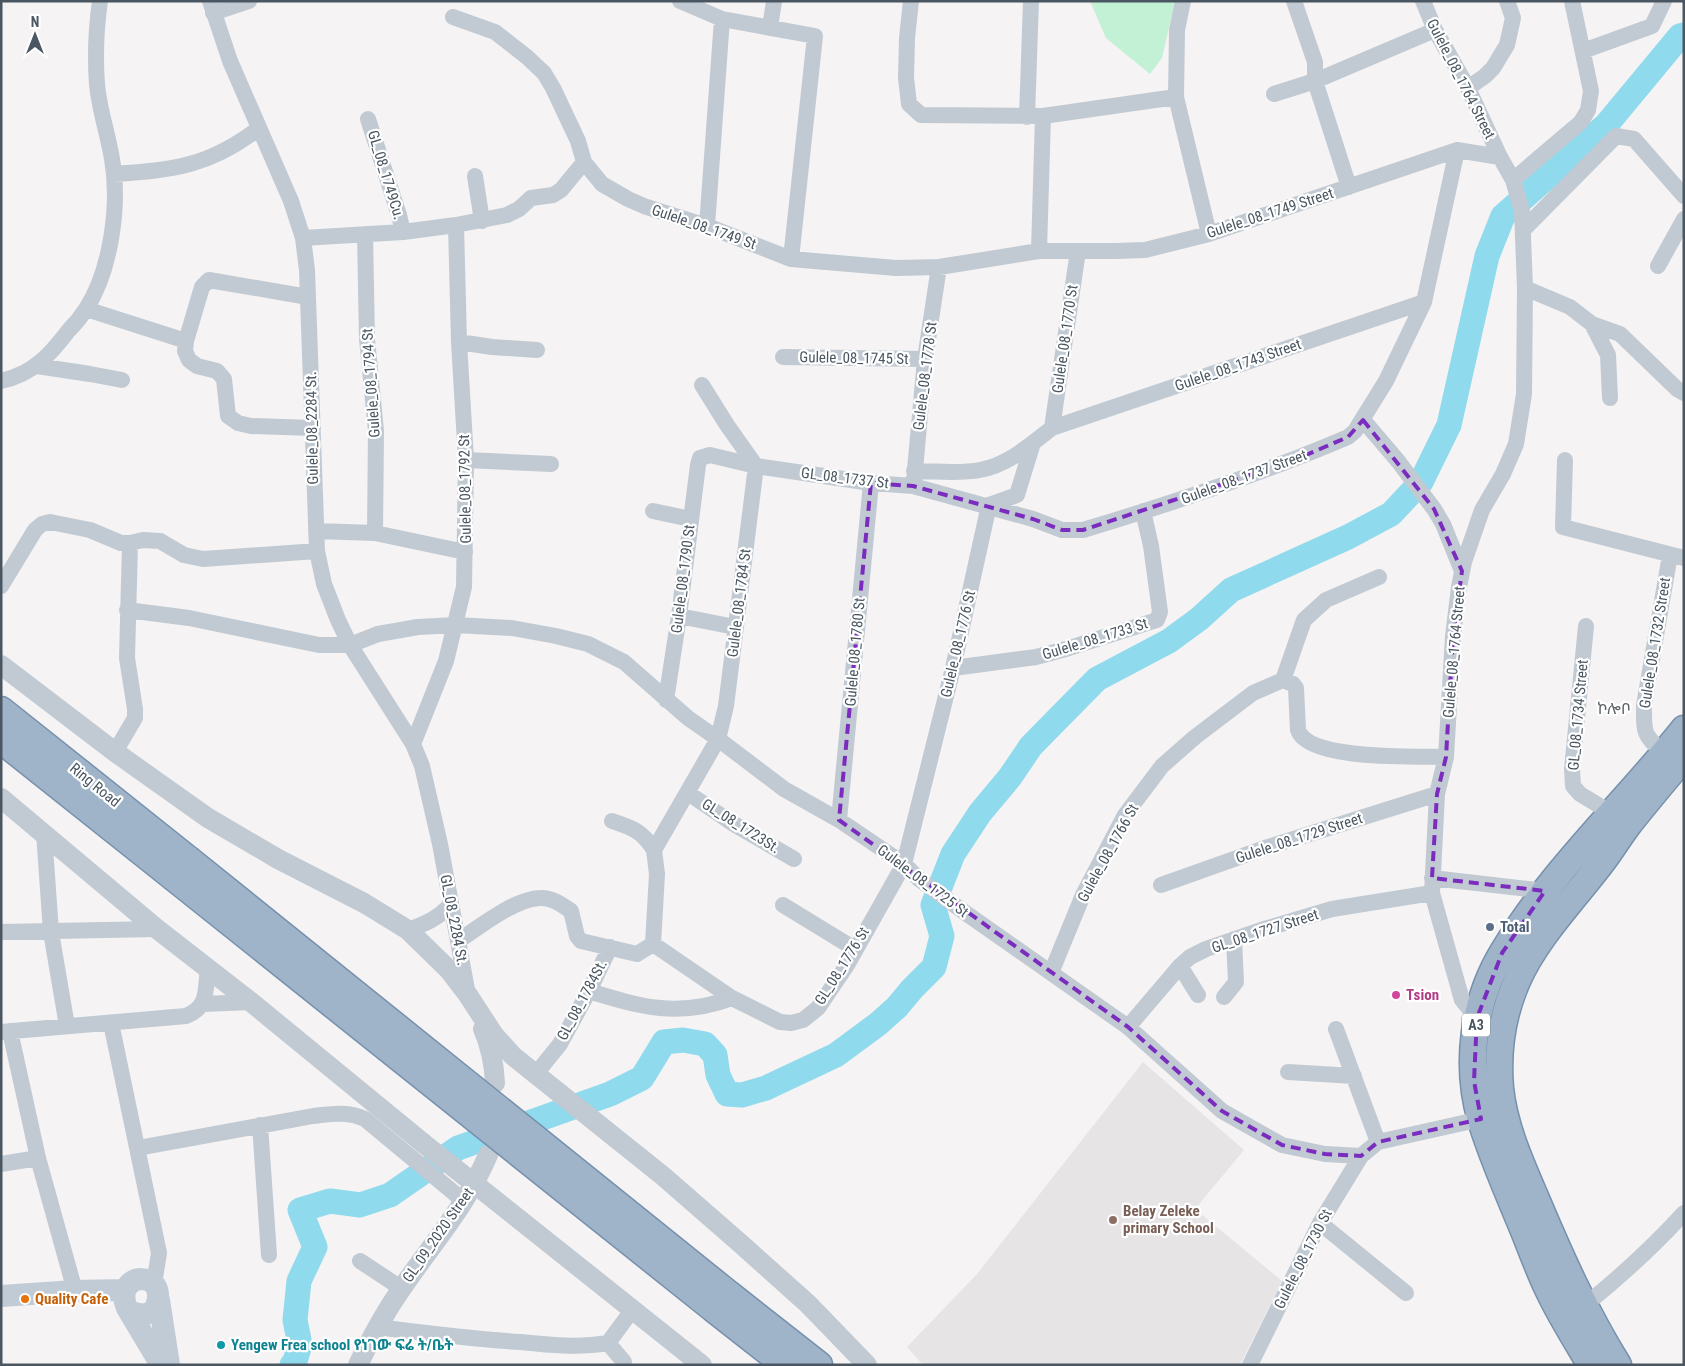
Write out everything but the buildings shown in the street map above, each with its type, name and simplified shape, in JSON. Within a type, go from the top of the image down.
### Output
[{"type":"highway","name":"Ring Road","points":[[1,710],[181,868]]},
{"type":"highway","name":"A3","points":[[1591,1365],[1548,1289],[1512,1202],[1481,1119],[1473,1052],[1477,1018],[1486,988],[1499,960],[1546,891],[1572,858],[1621,819],[1676,766],[1684,730]]},
{"type":"highway","name":"Ring Road","points":[[1,740],[181,868]]},
{"type":"highway","name":"A3","points":[[1618,1365],[1584,1306],[1558,1252],[1520,1160],[1503,1109],[1499,1067],[1502,1031],[1509,1000],[1517,980],[1556,918],[1603,861],[1621,819]]},
{"type":"highway","points":[[181,868],[723,1303],[819,1365]]},
{"type":"highway","points":[[723,1303],[785,1365]]},
{"type":"main road","points":[[161,1365],[123,1299],[124,1290],[132,1281],[143,1279],[156,1292],[169,1365]]},
{"type":"main road","points":[[1,1296],[75,1290],[124,1290]]},
{"type":"main road","points":[[130,1312],[143,1315],[154,1311],[156,1292]]},
{"type":"street","points":[[1,381],[16,378],[36,366],[54,350],[86,309],[100,280],[110,246],[114,208],[114,174],[97,87],[95,54],[100,1]]},
{"type":"street","points":[[211,7],[248,1]]},
{"type":"street","points":[[680,1],[722,19],[815,36],[791,259]]},
{"type":"street","points":[[770,28],[774,1]]},
{"type":"street","points":[[911,1],[907,38],[906,78],[909,104],[921,115],[1035,116],[1176,97]]},
{"type":"street","points":[[1031,1],[1039,251]]},
{"type":"street","points":[[1183,1],[1177,30],[1176,97],[1209,234]]},
{"type":"street","points":[[1294,1],[1314,62],[1315,81],[1349,187]]},
{"type":"street","name":"Gulele_08_1764 Street","points":[[1422,1],[1435,30],[1468,88],[1500,157],[1513,180],[1522,211],[1525,288],[1524,394],[1516,444],[1503,474],[1482,510],[1458,587],[1453,636],[1446,757],[1438,794],[1432,885],[1462,1000],[1477,1018]]},
{"type":"street","points":[[1468,88],[1493,68],[1507,45],[1513,18],[1507,1]]},
{"type":"street","points":[[1513,180],[1581,122],[1588,110],[1591,91],[1572,1]]},
{"type":"street","points":[[1582,51],[1652,26],[1664,1]]},
{"type":"street","name":"Gulele_08_2284 St.","points":[[211,7],[230,61],[291,200],[303,238],[308,297],[317,552],[324,584],[350,645],[414,744],[422,766],[440,844]]},
{"type":"street","points":[[303,238],[403,232],[482,221],[507,215],[519,209],[531,198],[553,195],[561,190],[584,162],[578,141],[544,73],[528,57],[494,32],[453,17]]},
{"type":"street","points":[[707,226],[722,19]]},
{"type":"street","points":[[1274,94],[1315,81],[1435,30]]},
{"type":"street","name":"GL_08_1749Cu.","points":[[368,119],[403,232]]},
{"type":"street","points":[[114,174],[165,170],[212,158],[243,141],[260,128]]},
{"type":"street","points":[[1523,230],[1616,136],[1634,139],[1684,196]]},
{"type":"street","points":[[1457,150],[1500,157]]},
{"type":"street","name":"Gulele_08_1749 Street","points":[[1078,251],[1145,250],[1209,234],[1457,150]]},
{"type":"street","name":"Gulele_08_1737 Street","points":[[989,505],[1033,518],[1062,530],[1083,530],[1292,461],[1348,436],[1355,431],[1386,381],[1424,302],[1457,150]]},
{"type":"street","name":"Gulele_08_1749 St","points":[[584,162],[602,184],[644,206],[707,226],[791,259],[896,268],[939,267],[1039,251],[1078,251]]},
{"type":"street","points":[[475,176],[482,221]]},
{"type":"street","points":[[1658,266],[1684,219]]},
{"type":"street","name":"Gulele_08_1792 St","points":[[414,744],[446,661],[464,587],[466,460],[459,342],[456,225]]},
{"type":"street","name":"Gulele_08_1794 St","points":[[365,234],[367,339],[376,431],[375,533]]},
{"type":"street","name":"Gulele_08_1770 St","points":[[1052,428],[1078,251]]},
{"type":"street","name":"Gulele_08_1778 St","points":[[914,478],[926,359],[939,267]]},
{"type":"street","points":[[308,297],[209,280],[202,287],[186,340],[185,351],[188,360],[196,366],[217,371],[224,379],[228,416],[238,423],[251,426],[313,428]]},
{"type":"street","points":[[1525,288],[1570,307],[1592,324],[1620,334],[1677,389],[1684,393]]},
{"type":"street","name":"Gulele_08_1743 Street","points":[[914,478],[979,471],[1002,463],[1020,453],[1052,428],[1424,302]]},
{"type":"street","points":[[86,309],[186,340]]},
{"type":"street","points":[[1592,324],[1608,355],[1610,398]]},
{"type":"street","points":[[459,342],[537,350]]},
{"type":"street","name":"Gulele_08_1745 St","points":[[783,357],[926,359]]},
{"type":"street","points":[[36,366],[122,380]]},
{"type":"street","points":[[702,385],[756,466]]},
{"type":"street","points":[[1363,420],[1398,460],[1434,509],[1443,524],[1462,571]]},
{"type":"street","points":[[989,505],[1017,495],[1033,442]]},
{"type":"street","name":"GL_08_1737 St","points":[[700,458],[710,455],[756,466],[870,483],[914,478],[989,505]]},
{"type":"street","name":"Gulele_08_1790 St","points":[[666,700],[700,458]]},
{"type":"street","points":[[466,460],[552,464]]},
{"type":"street","points":[[1565,460],[1563,527],[1677,556]]},
{"type":"street","name":"Gulele_08_1784 St","points":[[718,739],[726,706],[756,466]]},
{"type":"street","name":"Gulele_08_1780 St","points":[[839,820],[870,483]]},
{"type":"street","name":"Gulele_08_1776 St","points":[[904,864],[953,668],[989,505]]},
{"type":"street","points":[[653,511],[690,520]]},
{"type":"street","name":"Gulele_08_1733 St","points":[[953,668],[1043,655],[1157,620],[1160,612],[1151,546],[1143,511]]},
{"type":"street","points":[[1,586],[35,530],[42,524],[50,522],[90,530],[120,543],[143,540],[160,541],[184,555],[203,559],[317,552]]},
{"type":"street","points":[[316,531],[375,533],[465,552]]},
{"type":"street","points":[[115,752],[134,718],[135,709],[127,658],[130,543]]},
{"type":"street","name":"Gulele_08_1732 Street","points":[[1676,766],[1646,736],[1644,705],[1677,556]]},
{"type":"street","points":[[1379,577],[1326,600],[1304,620],[1283,680],[1293,684],[1296,688],[1298,730],[1305,740],[1331,751],[1366,755],[1446,757]]},
{"type":"street","points":[[127,610],[189,618],[311,644],[350,645]]},
{"type":"street","points":[[679,616],[735,626]]},
{"type":"street","name":"Gulele_08_1725 St","points":[[350,645],[378,634],[418,627],[456,625],[512,628],[588,644],[624,662],[688,718],[784,789],[839,820],[904,864],[919,879],[960,910],[1128,1027],[1222,1111],[1282,1145],[1325,1154],[1360,1156]]},
{"type":"street","name":"GL_08_1734 Street","points":[[1586,626],[1572,769],[1573,786],[1580,794],[1621,819]]},
{"type":"street","points":[[1,665],[115,752],[208,818],[278,859],[364,903],[408,930],[448,969],[468,995],[494,1035],[513,1056],[663,1176],[742,1244],[808,1304],[867,1365]]},
{"type":"street","name":"Gulele_08_1766 St","points":[[1051,973],[1083,895],[1125,815],[1162,766],[1195,737],[1252,693],[1283,680]]},
{"type":"street","points":[[654,850],[718,739]]},
{"type":"street","name":"GL_08_1723St.","points":[[688,793],[732,823],[794,859]]},
{"type":"street","name":"Gulele_08_1729 Street","points":[[1161,885],[1265,848],[1438,794]]},
{"type":"street","points":[[1,798],[157,929],[251,1002],[423,1143],[702,1365]]},
{"type":"street","points":[[612,821],[633,828],[646,837],[654,850],[657,874],[653,944]]},
{"type":"street","points":[[44,833],[51,932],[67,1026]]},
{"type":"street","name":"GL_08_2284 St.","points":[[440,844],[447,909],[458,941],[468,995]]},
{"type":"street","name":"GL_08_1776 St","points":[[653,944],[732,998],[780,1022],[791,1023],[803,1020],[818,1008],[904,864]]},
{"type":"street","name":"GL_08_1727 Street","points":[[1128,1027],[1180,966],[1190,957],[1234,939],[1332,910],[1432,885],[1546,891]]},
{"type":"street","points":[[458,941],[522,901],[541,898],[560,903],[571,911],[577,936],[581,942],[610,948]]},
{"type":"street","points":[[783,905],[854,949]]},
{"type":"street","points":[[408,930],[426,924],[447,909]]},
{"type":"street","points":[[1,932],[157,929]]},
{"type":"street","points":[[1224,997],[1236,982],[1234,939]]},
{"type":"street","name":"GL_08_1784St.","points":[[536,1075],[560,1044],[589,992],[610,948],[637,954],[653,944]]},
{"type":"street","points":[[1180,966],[1198,995]]},
{"type":"street","points":[[75,1290],[5,1031],[111,1024],[186,1016],[195,1012],[203,1004],[208,968]]},
{"type":"street","points":[[589,992],[646,1007],[677,1010],[715,1004],[732,998]]},
{"type":"street","points":[[468,995],[490,1044],[494,1074],[497,1060],[503,1055],[513,1056]]},
{"type":"street","points":[[203,1004],[251,1002]]},
{"type":"street","points":[[1477,1018],[1502,1031]]},
{"type":"street","points":[[111,1024],[138,1148],[158,1253],[156,1292]]},
{"type":"street","points":[[1336,1029],[1378,1142]]},
{"type":"street","points":[[1288,1072],[1354,1076]]},
{"type":"street","points":[[138,1148],[339,1113],[358,1116],[365,1119],[414,1158],[464,1202]]},
{"type":"street","points":[[1360,1156],[1378,1142],[1481,1119]]},
{"type":"street","points":[[260,1126],[269,1255]]},
{"type":"street","name":"GL_09_2020 Street","points":[[358,1365],[377,1327],[401,1288],[464,1202],[488,1155]]},
{"type":"street","name":"Gulele_08_1730 St","points":[[1250,1365],[1320,1223],[1360,1156]]},
{"type":"street","points":[[1,1164],[38,1158]]},
{"type":"street","points":[[1584,1306],[1631,1268],[1684,1213]]},
{"type":"street","points":[[1320,1223],[1406,1293]]},
{"type":"street","name":"GL_09_2020 Street","points":[[360,1261],[401,1288]]},
{"type":"street","points":[[377,1327],[461,1338],[592,1346],[608,1343],[633,1309]]},
{"type":"street","points":[[608,1343],[624,1364]]},
{"type":"highlighted area","points":[[1363,420],[1434,509],[1462,571],[1453,636],[1446,757],[1437,794],[1432,878],[1545,891],[1502,953],[1477,1018],[1474,1081],[1481,1119],[1378,1142],[1361,1156],[1325,1154],[1282,1145],[1222,1111],[1128,1027],[839,820],[871,483],[913,486],[1033,519],[1062,530],[1083,530],[1292,461],[1348,437]]},
{"type":"shaded area","name":"Belay Zeleke primary School","points":[[1143,1062],[1244,1150],[1195,1209],[1282,1281],[1240,1365],[923,1365],[907,1347],[977,1274]]},
{"type":"green space","points":[[1090,1],[1175,1],[1162,58],[1150,74],[1106,38]]},
{"type":"waterway","points":[[292,1365],[300,1345],[295,1320],[299,1281],[315,1247],[300,1210],[330,1201],[360,1205],[390,1195],[458,1148],[610,1094],[642,1078],[664,1042],[683,1040],[705,1044],[715,1055],[718,1075],[727,1094],[742,1095],[766,1088],[836,1055],[878,1024],[897,1007],[934,967],[942,936],[933,905],[953,854],[980,813],[1010,777],[1031,746],[1097,679],[1169,641],[1199,619],[1231,590],[1348,537],[1391,514],[1421,482],[1449,425],[1487,256],[1503,216],[1607,124],[1680,36],[1684,35]]},
{"type":"place","name":"Total","points":[[1490,927]]},
{"type":"place","name":"Tsion","points":[[1396,995]]},
{"type":"place","name":"Belay Zeleke primary School","points":[[1113,1220]]},
{"type":"place","name":"Quality Cafe","points":[[25,1299]]},
{"type":"place","name":"Yengew Frea school የነገው ፍሬ ት/ቤት","points":[[221,1345]]},
{"type":"district","name":"ኮሎቦ","points":[[1614,708]]}]
